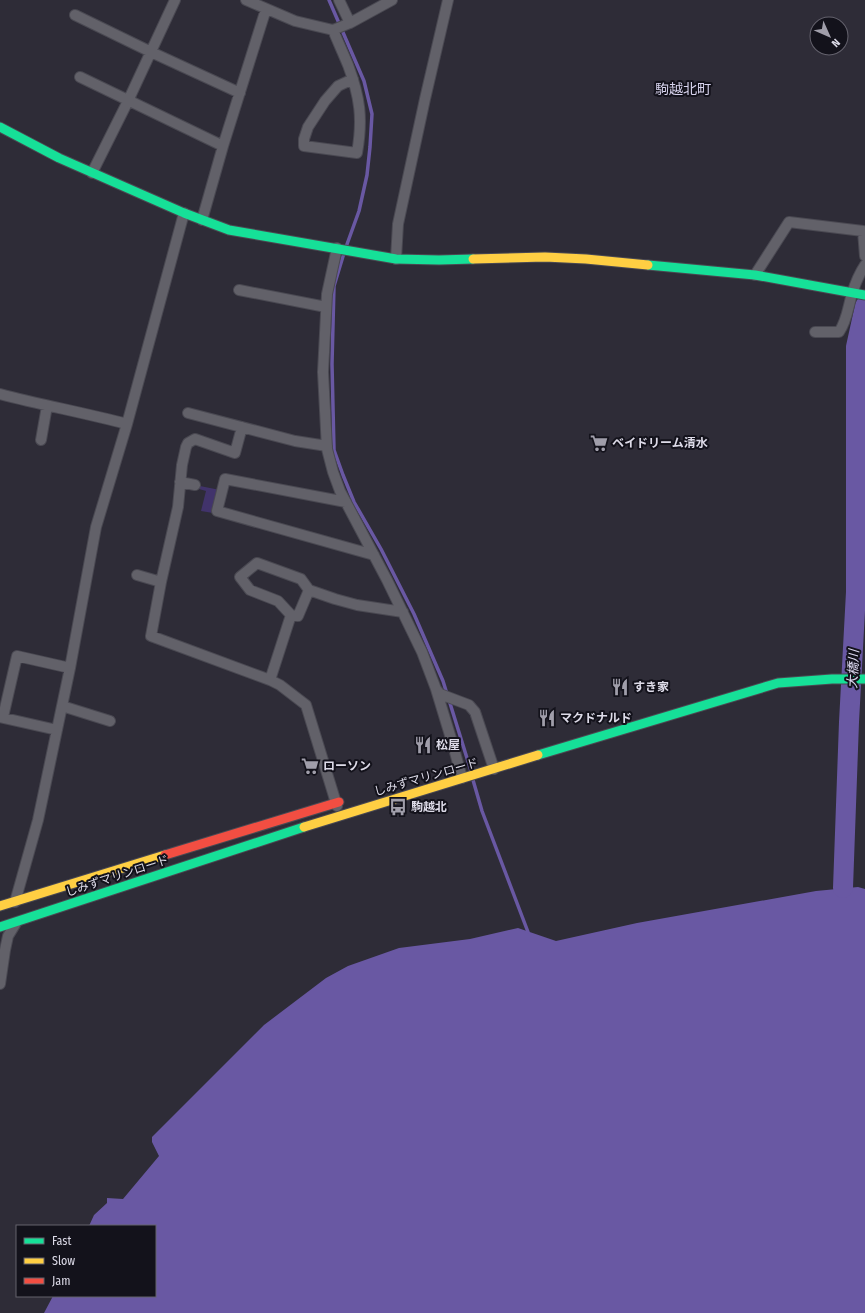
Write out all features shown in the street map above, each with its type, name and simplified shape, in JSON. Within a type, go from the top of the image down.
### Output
[{"type":"main road","points":[[0,127],[59,158],[92,173],[184,213],[229,230],[340,248],[353,252],[396,259],[586,259],[755,275],[858,294]]},
{"type":"main road","name":"しみずマリンロード","points":[[0,927],[340,815],[778,683],[832,679],[865,679]]},
{"type":"main road","name":"しみずマリンロード","points":[[0,906],[352,799]]},
{"type":"street","points":[[92,173],[175,0]]},
{"type":"street","points":[[246,0],[295,21],[333,30],[350,23],[392,0]]},
{"type":"street","points":[[339,0],[350,23]]},
{"type":"street","points":[[396,259],[398,224],[448,0]]},
{"type":"street","points":[[202,220],[223,146],[266,9]]},
{"type":"street","points":[[75,15],[240,93]]},
{"type":"street","points":[[333,30],[353,79],[359,102],[361,116],[357,153],[304,146],[304,139],[308,127],[325,101],[338,86],[353,79]]},
{"type":"street","points":[[80,77],[223,146]]},
{"type":"street","points":[[15,902],[38,820],[70,668],[96,527],[127,424],[184,213]]},
{"type":"street","points":[[755,275],[789,222],[863,231],[865,256]]},
{"type":"street","points":[[340,248],[327,294],[323,372],[324,414],[327,446],[332,472],[340,491],[374,555],[422,652],[438,692],[458,767],[465,777]]},
{"type":"street","points":[[815,332],[839,332],[844,326],[858,294],[860,272],[865,265]]},
{"type":"street","points":[[239,290],[326,307]]},
{"type":"street","points":[[0,394],[127,424]]},
{"type":"street","points":[[41,440],[47,406]]},
{"type":"street","points":[[188,413],[295,441],[327,446]]},
{"type":"street","points":[[242,428],[235,453],[195,439],[188,443],[186,447],[182,465],[178,507],[160,582],[151,636],[270,680],[280,685],[306,705],[340,815]]},
{"type":"street","points":[[346,502],[225,479],[217,511],[374,555]]},
{"type":"street","points":[[180,482],[195,485]]},
{"type":"street","points":[[309,590],[298,616],[291,615],[278,601],[250,590],[240,577],[257,563],[301,579],[309,590],[357,605],[403,612]]},
{"type":"street","points":[[137,575],[160,582]]},
{"type":"street","points":[[270,680],[291,615]]},
{"type":"street","points":[[57,730],[1,717],[17,656],[70,668]]},
{"type":"street","points":[[438,692],[452,700],[469,705],[474,712],[494,769]]},
{"type":"street","points":[[62,706],[110,721]]},
{"type":"street","points":[[0,984],[8,936],[16,922]]},
{"type":"shaded area","points":[[200,486],[220,490],[213,513],[201,511],[206,491],[199,489]]},
{"type":"shaded area","points":[[858,887],[865,889],[865,1313],[44,1313],[52,1297],[156,1297],[156,1225],[89,1225],[94,1215],[107,1203],[107,1198],[123,1199],[159,1156],[152,1142],[152,1137],[264,1025],[326,978],[348,966],[399,948],[470,939],[518,928],[556,941],[637,923],[816,891]]},
{"type":"waterway","points":[[329,0],[364,81],[372,114],[367,175],[359,211],[346,247]]},
{"type":"waterway","points":[[344,253],[334,286],[332,364],[334,450],[354,502],[381,549],[414,614],[443,681],[447,694]]},
{"type":"waterway","name":"大橋川","points":[[843,888],[849,722],[856,592],[856,347],[865,306]]},
{"type":"waterway","points":[[449,700],[471,771]]},
{"type":"waterway","points":[[473,780],[482,811],[528,932]]},
{"type":"traffic: fast","points":[[0,127],[59,158],[184,213],[229,230],[396,259],[473,259]]},
{"type":"traffic: fast","points":[[648,265],[755,275],[865,295]]},
{"type":"traffic: fast","points":[[538,755],[778,683],[832,679],[865,679]]},
{"type":"traffic: fast","points":[[0,927],[304,827]]},
{"type":"traffic: slow","points":[[473,259],[545,257],[648,265]]},
{"type":"traffic: slow","points":[[304,827],[538,755]]},
{"type":"traffic: slow","points":[[0,906],[165,855]]},
{"type":"traffic: jam","points":[[165,855],[339,802]]},
{"type":"place","name":"ベイドリーム清水","points":[[599,443]]},
{"type":"place","name":"すき家","points":[[620,687]]},
{"type":"place","name":"マクドナルド","points":[[547,718]]},
{"type":"place","name":"松屋","points":[[423,745]]},
{"type":"place","name":"ローソン","points":[[310,766]]},
{"type":"place","name":"駒越北","points":[[398,807]]},
{"type":"district","name":"駒越北町","points":[[683,89]]}]
